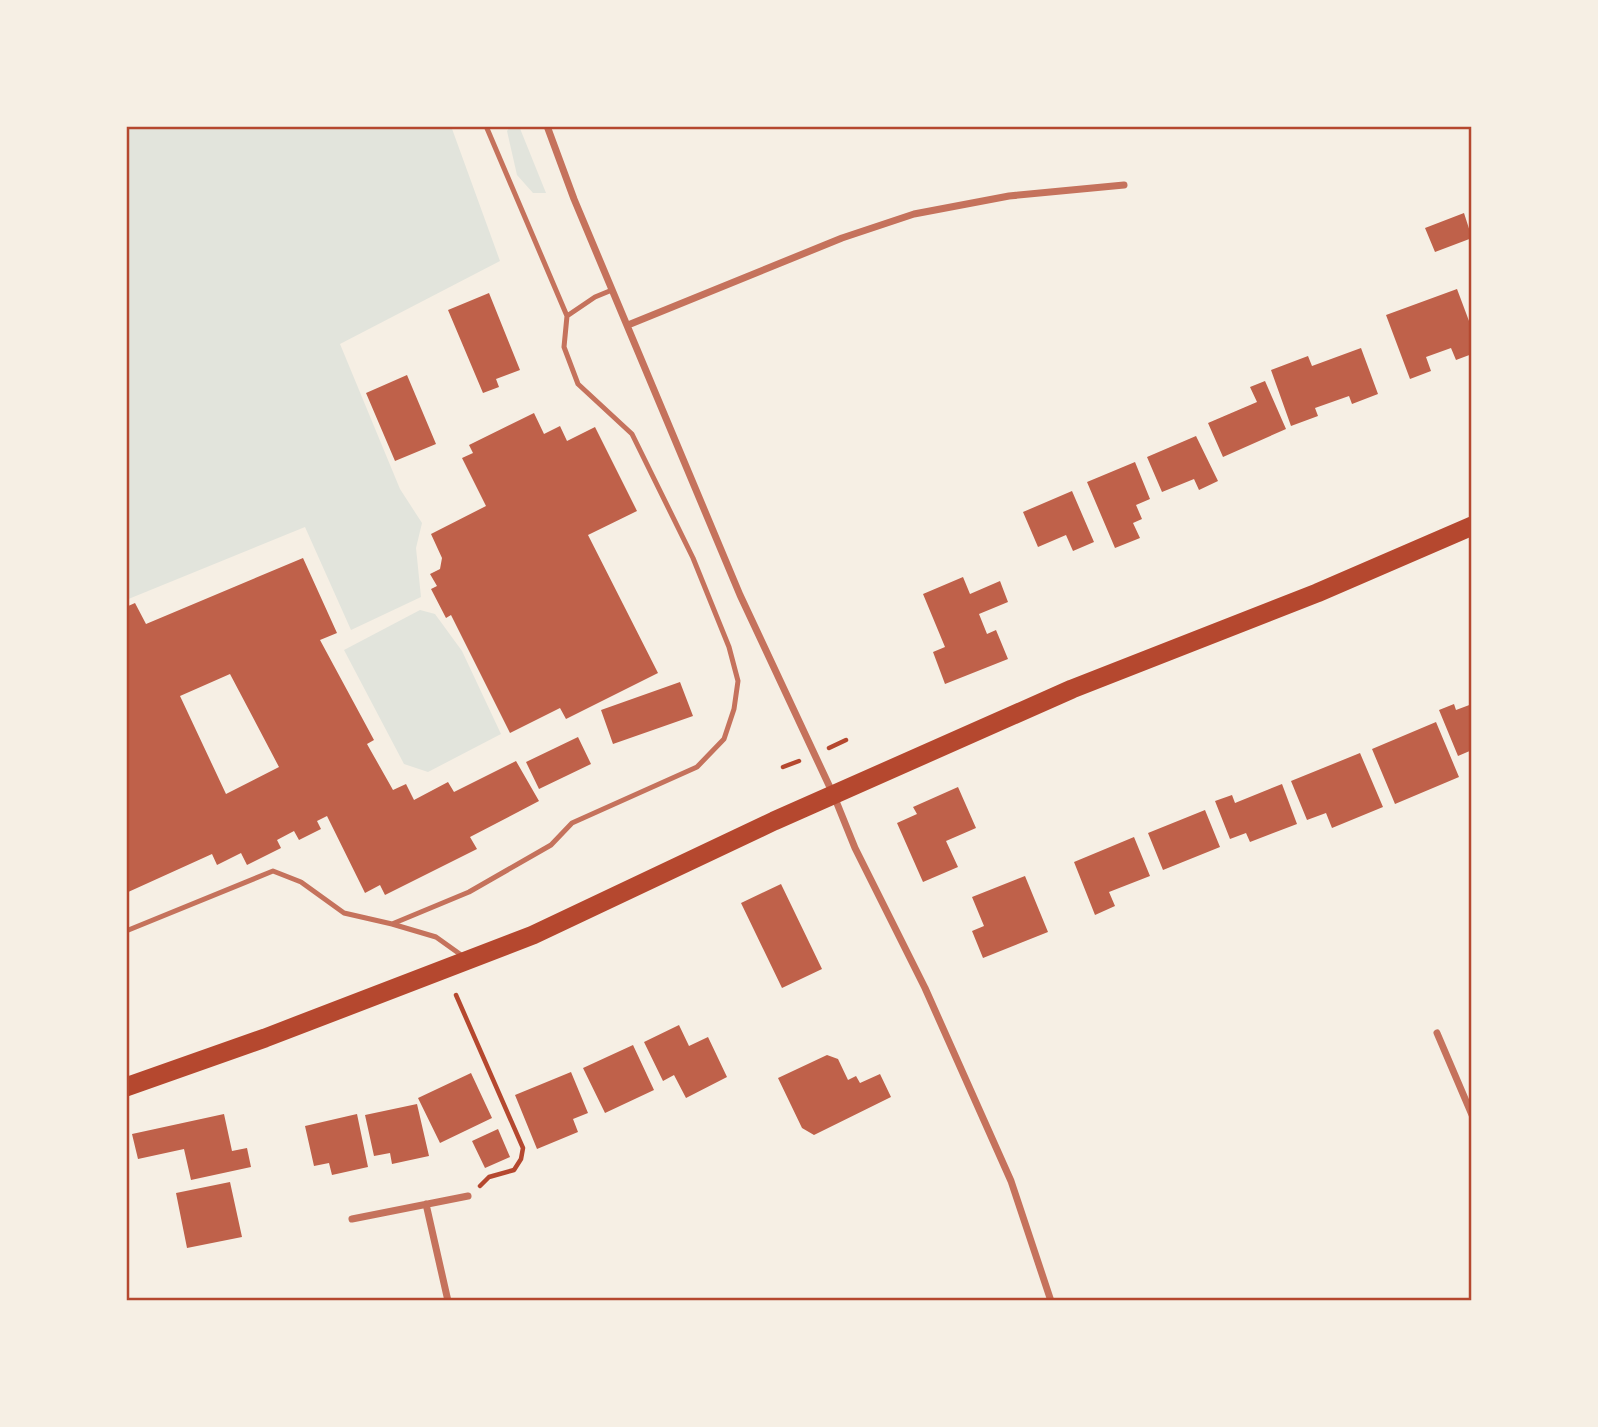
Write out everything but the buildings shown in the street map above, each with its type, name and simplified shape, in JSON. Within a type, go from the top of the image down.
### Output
[{"type":"highway","points":[[126,1087],[470,961],[533,935],[774,821],[1072,689],[1317,593],[1472,526]]},
{"type":"street","points":[[547,126],[612,290],[740,595],[834,796],[855,848],[925,988],[1011,1181],[1051,1301]]},
{"type":"street","points":[[628,325],[842,238],[914,214],[1009,196],[1124,185]]},
{"type":"street","points":[[1437,1033],[1472,1115]]},
{"type":"street","points":[[352,1219],[468,1196]]},
{"type":"street","points":[[426,1204],[448,1301]]},
{"type":"lane","points":[[392,923],[481,885],[551,845],[572,823],[698,766],[724,739],[734,709],[738,681],[729,647],[693,558],[632,434],[579,384],[564,347],[566,316],[486,126]]},
{"type":"lane","points":[[566,316],[595,297],[612,290]]},
{"type":"lane","points":[[126,931],[273,871],[301,882],[344,913],[392,923],[436,937],[470,961]]},
{"type":"path","points":[[456,995],[523,1148],[521,1159],[514,1170],[489,1177],[468,1196]]},
{"type":"shaded area","points":[[126,126],[451,126],[500,261],[340,344],[400,489],[422,523],[416,548],[421,597],[351,630],[305,527],[126,600]]},
{"type":"shaded area","points":[[511,126],[519,126],[546,193],[533,193],[517,175],[507,131]]},
{"type":"shaded area","points":[[420,610],[435,614],[462,651],[501,734],[428,772],[404,764],[344,650]]}]
